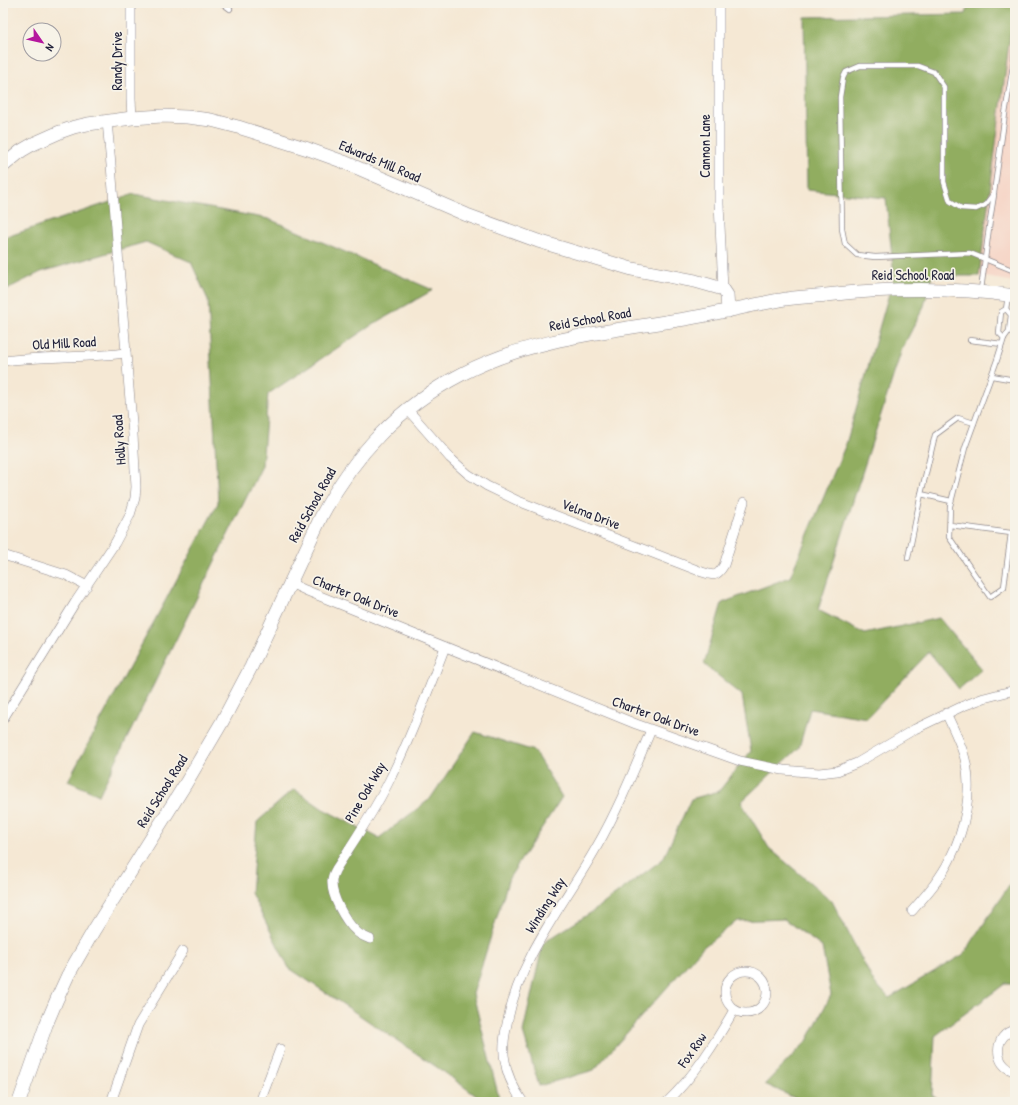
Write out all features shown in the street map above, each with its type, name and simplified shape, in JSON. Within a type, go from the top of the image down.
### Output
[{"type":"street","name":"Randy Drive","points":[[131,3],[132,118]]},
{"type":"street","name":"Cannon Lane","points":[[719,3],[719,204],[723,289]]},
{"type":"street","name":"Edwards Mill Road","points":[[3,166],[21,151],[46,137],[74,127],[132,118],[162,116],[212,120],[308,149],[344,162],[467,215],[538,242],[632,269],[695,281],[723,289]]},
{"type":"street","name":"Holly Road","points":[[3,720],[76,601],[115,543],[130,515],[135,498],[136,487],[133,435],[107,122]]},
{"type":"street","points":[[723,289],[727,296],[728,311]]},
{"type":"street","name":"Reid School Road","points":[[22,1101],[46,1025],[68,975],[222,722],[251,667],[321,517],[344,478],[375,439],[388,426],[427,394],[461,374],[521,349],[559,340],[695,318],[782,300],[857,291],[913,289],[957,290],[1012,295]]},
{"type":"street","name":"Old Mill Road","points":[[3,361],[104,355],[126,352]]},
{"type":"street","name":"Velma Drive","points":[[408,410],[450,458],[468,474],[487,486],[518,501],[712,575],[720,573],[724,565],[744,502]]},
{"type":"street","points":[[3,555],[66,575],[87,586]]},
{"type":"street","name":"Charter Oak Drive","points":[[290,583],[651,730],[740,761],[783,770],[809,773],[837,771],[851,766],[915,729],[946,714],[984,698],[1015,690]]},
{"type":"street","name":"Pine Oak Way","points":[[370,939],[356,932],[347,921],[334,894],[332,882],[333,875],[391,778],[409,739],[445,647]]},
{"type":"street","points":[[912,911],[926,896],[950,859],[959,838],[966,807],[968,781],[965,758],[946,714]]},
{"type":"street","name":"Winding Way","points":[[523,1102],[513,1087],[504,1060],[505,1033],[514,997],[527,963],[606,831],[651,730]]},
{"type":"street","points":[[111,1102],[138,1026],[183,951]]},
{"type":"street","points":[[743,971],[754,972],[759,975],[763,979],[768,989],[764,1005],[755,1012],[750,1013],[734,1010],[725,996],[726,985],[729,980],[733,976],[743,971]]},
{"type":"street","name":"Fox Row","points":[[668,1102],[705,1057],[734,1010]]},
{"type":"street","points":[[1015,1030],[1005,1034],[1000,1040],[998,1054],[1000,1061],[1005,1067],[1015,1071]]},
{"type":"street","points":[[260,1102],[280,1049]]},
{"type":"lane","points":[[222,3],[230,9]]},
{"type":"lane","points":[[981,292],[1015,46]]},
{"type":"lane","points":[[994,193],[985,205],[976,209],[961,208],[950,201],[944,182],[944,87],[934,72],[918,66],[860,66],[846,72],[843,78],[840,97],[842,229],[845,244],[857,254],[869,256],[970,253],[1015,270]]},
{"type":"lane","points":[[1004,338],[999,333],[1001,312],[1006,309],[1012,295]]},
{"type":"lane","points":[[950,525],[1010,533],[1004,587],[990,597],[949,537],[950,506],[964,448],[992,376],[1004,338],[1009,331],[1011,315],[1006,309]]},
{"type":"lane","points":[[970,340],[1002,344]]},
{"type":"lane","points":[[992,376],[1015,380]]},
{"type":"lane","points":[[908,558],[935,434],[958,418],[974,423]]},
{"type":"lane","points":[[921,494],[951,501]]},
{"type":"shaded area","points":[[1015,25],[1015,282],[979,276],[1010,35]]},
{"type":"green space","points":[[969,3],[1015,3],[1015,25],[1010,35],[979,276],[932,276],[924,306],[902,349],[818,610],[865,634],[939,618],[982,669],[959,689],[929,652],[867,718],[810,709],[799,748],[741,802],[769,848],[832,901],[873,981],[889,998],[964,954],[1015,876],[1015,983],[1006,983],[935,1036],[932,1095],[941,1102],[803,1102],[765,1084],[807,1041],[831,995],[822,947],[784,919],[737,921],[702,948],[594,1070],[539,1086],[523,1032],[543,943],[595,910],[663,859],[691,799],[719,791],[751,751],[742,695],[704,664],[722,603],[790,577],[846,444],[894,276],[886,198],[807,190],[804,17],[966,14]]},
{"type":"green space","points":[[134,194],[269,219],[433,290],[372,325],[268,394],[262,466],[99,795],[68,781],[218,503],[208,300],[191,262],[146,242],[41,272],[3,291],[3,238]]},
{"type":"green space","points":[[475,732],[534,751],[562,797],[509,878],[473,994],[500,1102],[480,1102],[479,1098],[444,1072],[289,968],[251,893],[257,822],[294,789],[323,809],[379,838],[430,799]]}]
